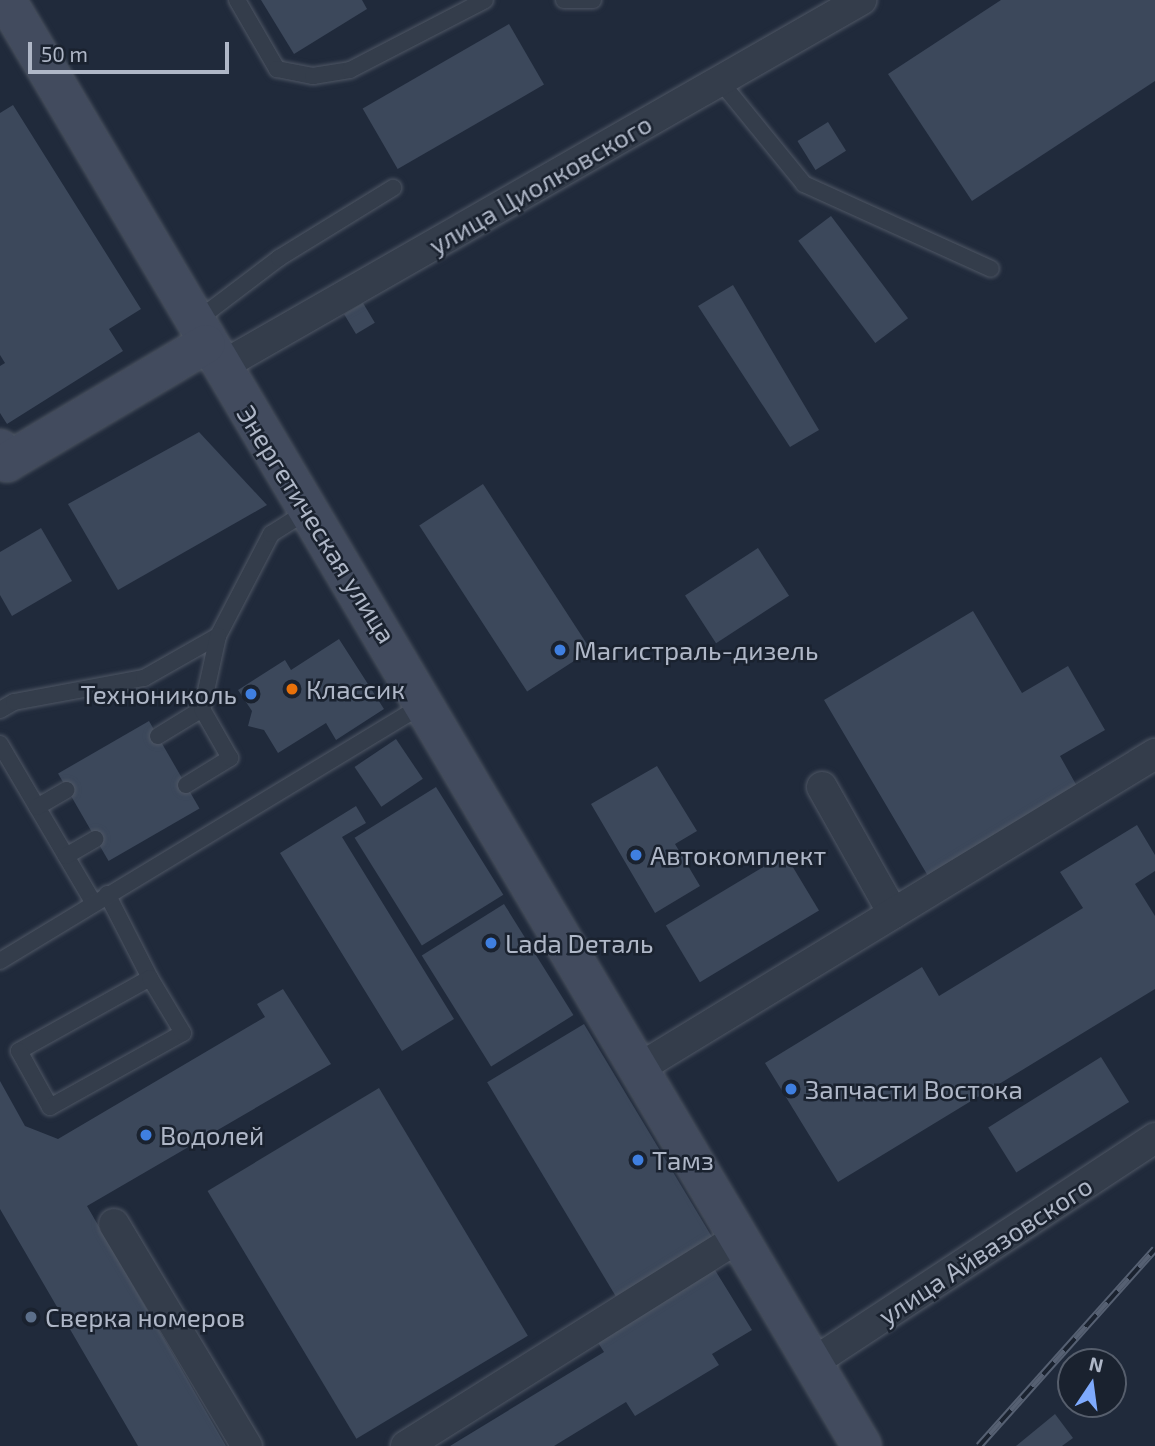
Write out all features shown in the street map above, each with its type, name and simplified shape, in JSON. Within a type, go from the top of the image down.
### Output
[{"type":"street","name":"Энергетическая улица","points":[[6,0],[207,344],[311,508],[862,1446]]},
{"type":"street","name":"улица Циолковского","points":[[207,344],[720,81],[860,0]]},
{"type":"street","points":[[2,459],[207,344]]},
{"type":"street","points":[[641,1067],[1155,754]]},
{"type":"street","points":[[822,787],[893,913]]},
{"type":"street","name":"улица Айвазовского","points":[[814,1362],[1155,1138]]},
{"type":"street","points":[[114,1224],[247,1446]]},
{"type":"street","points":[[406,1446],[741,1236]]},
{"type":"lane","points":[[237,0],[277,69],[313,76],[350,69],[485,0]]},
{"type":"lane","points":[[564,0],[593,0]]},
{"type":"lane","points":[[720,81],[804,184],[991,268]]},
{"type":"lane","points":[[207,344],[279,258],[393,188]]},
{"type":"lane","points":[[186,785],[230,758],[202,709],[218,636],[271,534],[311,508]]},
{"type":"lane","points":[[0,710],[14,702],[144,678],[218,636]]},
{"type":"lane","points":[[0,961],[426,703]]},
{"type":"lane","points":[[158,736],[202,709]]},
{"type":"lane","points":[[0,744],[66,856],[100,898],[150,978],[183,1033],[50,1107],[19,1051],[150,978]]},
{"type":"lane","points":[[37,807],[67,790]]},
{"type":"lane","points":[[66,856],[96,839]]},
{"type":"building","points":[[261,0],[362,0],[367,9],[294,54]]},
{"type":"building","points":[[1001,0],[1155,0],[1155,81],[972,201],[888,74]]},
{"type":"building","points":[[509,24],[544,85],[398,169],[363,109]]},
{"type":"building","points":[[13,105],[141,309],[109,329],[123,351],[7,424],[0,413],[0,366],[5,363],[0,355],[0,113]]},
{"type":"building","points":[[828,122],[846,151],[815,170],[797,141]]},
{"type":"building","points":[[831,216],[908,318],[875,343],[798,241]]},
{"type":"building","points":[[733,285],[819,430],[790,447],[698,306]]},
{"type":"building","points":[[363,303],[375,323],[356,334],[344,314]]},
{"type":"building","points":[[199,432],[267,505],[118,590],[68,504]]},
{"type":"building","points":[[483,484],[591,650],[527,691],[419,525]]},
{"type":"building","points":[[41,528],[72,581],[12,616],[0,595],[0,552]]},
{"type":"building","points":[[758,548],[789,596],[716,643],[685,595]]},
{"type":"building","points":[[973,611],[1022,693],[1068,666],[1105,730],[1060,756],[1078,788],[928,876],[824,700]]},
{"type":"building","points":[[339,639],[384,709],[336,740],[326,723],[278,753],[264,730],[248,726],[252,711],[238,690],[285,660],[291,670]]},
{"type":"building","points":[[149,721],[200,808],[109,861],[58,774]]},
{"type":"building","points":[[396,739],[423,779],[381,807],[355,767]]},
{"type":"building","points":[[657,766],[697,831],[675,844],[700,886],[655,913],[591,804]]},
{"type":"building","points":[[436,787],[503,895],[422,946],[355,838]]},
{"type":"building","points":[[356,806],[366,823],[342,837],[454,1019],[402,1051],[280,853]]},
{"type":"building","points":[[1137,825],[1155,855],[1155,871],[1135,884],[1155,916],[1155,989],[838,1182],[765,1063],[922,967],[939,996],[1083,908],[1060,872]]},
{"type":"building","points":[[785,854],[819,911],[700,982],[666,926]]},
{"type":"building","points":[[504,904],[573,1015],[491,1066],[422,955]]},
{"type":"building","points":[[283,989],[331,1064],[87,1206],[226,1446],[138,1446],[0,1209],[0,1081],[25,1126],[58,1139],[265,1017],[257,1004]]},
{"type":"building","points":[[584,1024],[713,1238],[616,1296],[487,1082]]},
{"type":"building","points":[[1101,1057],[1129,1102],[1016,1172],[988,1127]]},
{"type":"building","points":[[379,1088],[528,1336],[356,1439],[208,1191]]},
{"type":"building","points":[[715,1270],[752,1330],[712,1354],[719,1365],[635,1416],[626,1402],[554,1446],[450,1446],[604,1352],[597,1341]]},
{"type":"building","points":[[1055,1414],[1073,1438],[1062,1446],[1016,1446]]},
{"type":"railway","points":[[979,1446],[1155,1249]]},
{"type":"place","name":"Магистраль-дизель","points":[[560,650]]},
{"type":"place","name":"Классик","points":[[292,689]]},
{"type":"place","name":"Технониколь","points":[[251,694]]},
{"type":"place","name":"Автокомплект","points":[[636,855]]},
{"type":"place","name":"Lada Dеталь","points":[[491,943]]},
{"type":"place","name":"Запчасти Востока","points":[[791,1089]]},
{"type":"place","name":"Водолей","points":[[146,1135]]},
{"type":"place","name":"Тамз","points":[[638,1160]]},
{"type":"place","name":"Сверка номеров","points":[[31,1317]]}]
